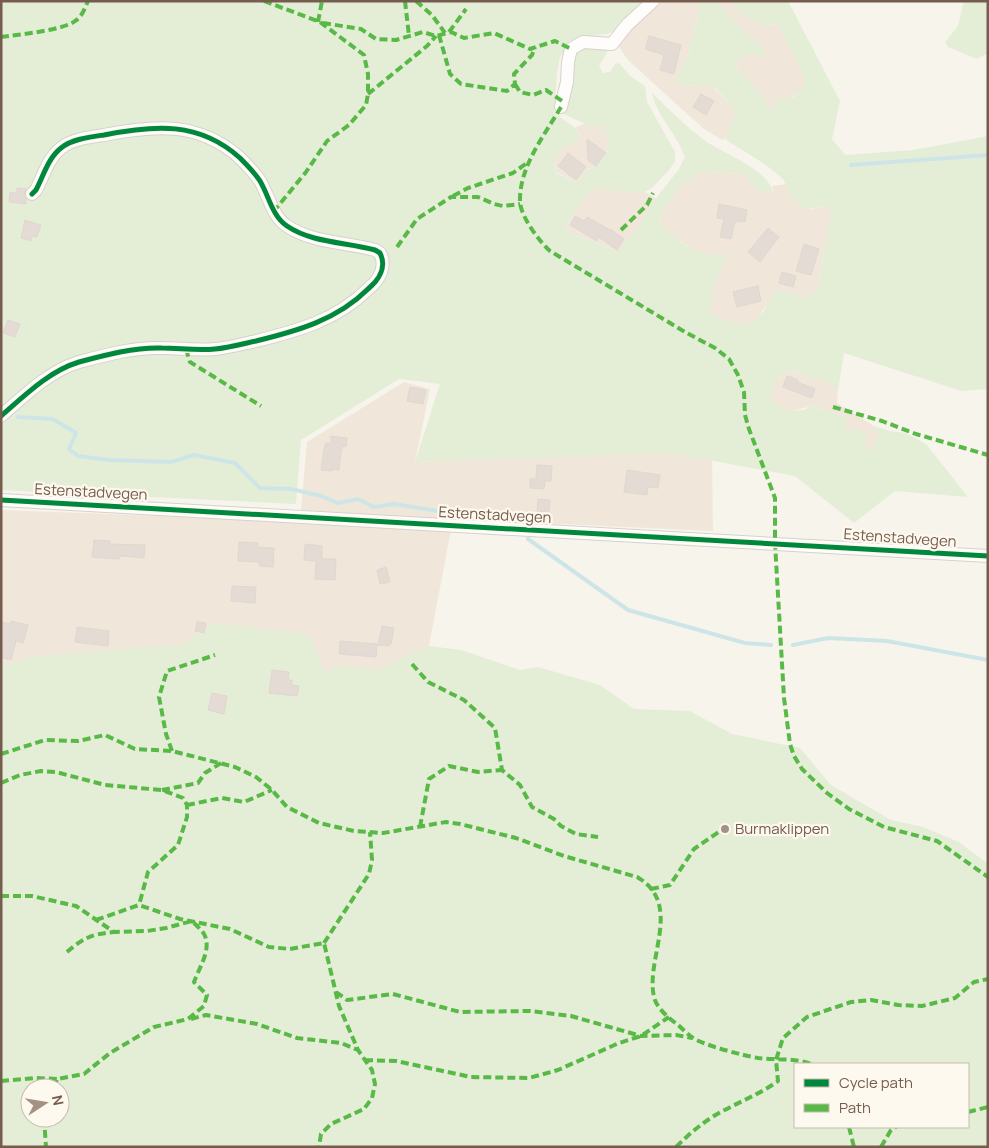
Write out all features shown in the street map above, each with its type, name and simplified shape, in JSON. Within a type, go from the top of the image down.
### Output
[{"type":"street","points":[[561,107],[567,82],[571,49],[583,42],[612,44],[626,25],[653,1]]},
{"type":"street","points":[[1,416],[48,379],[77,363],[144,349],[217,349],[293,332],[312,325],[336,314],[362,295],[380,276],[384,265],[380,253],[375,250],[295,232],[277,216],[259,180],[240,158],[217,142],[184,129],[152,127],[132,129],[70,142],[56,152],[32,194]]},
{"type":"street","name":"Estenstadvegen","points":[[1,500],[988,556]]},
{"type":"shaded area","points":[[663,1],[699,1],[698,15],[687,59],[681,67],[679,86],[700,85],[713,87],[733,107],[736,115],[725,139],[722,140],[704,129],[628,60],[619,47],[624,35]]},
{"type":"shaded area","points":[[715,1],[731,1],[746,17],[760,24],[778,25],[783,31],[804,75],[804,87],[801,92],[789,98],[775,112],[767,108],[765,99],[736,68],[739,58],[751,54],[758,55],[765,51]]},
{"type":"shaded area","points":[[584,124],[603,126],[607,132],[610,144],[596,166],[588,169],[581,179],[576,182],[556,172],[554,162],[563,147],[579,139],[576,127]]},
{"type":"shaded area","points":[[704,172],[743,174],[748,177],[751,184],[773,193],[772,186],[787,184],[793,198],[811,209],[825,206],[829,208],[831,216],[818,291],[805,297],[777,290],[759,316],[753,322],[746,324],[731,322],[709,313],[717,275],[729,257],[707,255],[691,248],[675,238],[659,222],[664,208],[678,188],[697,174]]},
{"type":"shaded area","points":[[595,188],[624,192],[645,192],[656,198],[636,231],[617,253],[610,248],[569,233],[566,228],[585,196]]},
{"type":"shaded area","points":[[794,371],[807,377],[824,379],[830,382],[838,391],[837,403],[874,426],[874,429],[879,433],[873,450],[864,449],[866,440],[845,429],[846,416],[812,406],[792,411],[780,407],[771,399],[771,391],[775,382],[784,373]]},
{"type":"shaded area","points":[[404,382],[430,389],[415,462],[712,451],[713,531],[453,519],[429,646],[288,724],[1,688],[1,510],[300,521],[307,442]]},
{"type":"green space","points":[[1,1],[649,1],[616,31],[585,37],[571,43],[560,57],[554,113],[578,130],[579,139],[563,147],[554,162],[556,173],[576,182],[588,170],[596,166],[607,152],[609,142],[603,126],[589,126],[564,114],[574,51],[588,46],[608,51],[599,66],[603,73],[610,72],[615,64],[619,63],[630,76],[645,86],[647,102],[675,152],[675,161],[653,187],[645,192],[624,192],[595,188],[585,196],[566,228],[569,233],[617,252],[636,231],[653,202],[679,169],[685,157],[657,108],[652,93],[697,135],[754,169],[770,184],[773,193],[763,194],[743,174],[704,172],[697,174],[678,188],[664,208],[659,222],[681,242],[698,251],[707,254],[727,254],[729,257],[717,275],[709,313],[731,322],[746,324],[753,322],[764,311],[777,290],[805,297],[818,291],[831,216],[829,208],[825,206],[806,209],[793,198],[783,179],[766,165],[725,139],[736,114],[733,107],[714,87],[700,85],[679,86],[676,81],[681,67],[687,59],[698,15],[699,1],[715,1],[765,51],[767,56],[751,54],[739,58],[736,68],[765,99],[767,108],[775,111],[774,100],[793,97],[804,88],[804,75],[778,25],[760,24],[746,17],[731,1],[788,1],[840,101],[832,139],[845,155],[913,150],[988,136],[988,389],[961,391],[844,353],[838,391],[824,380],[807,377],[793,371],[784,374],[777,380],[772,390],[771,399],[780,407],[792,411],[803,410],[811,406],[846,416],[845,429],[864,432],[866,440],[864,449],[873,450],[879,433],[873,429],[874,426],[906,433],[926,444],[968,497],[895,491],[854,523],[795,476],[670,453],[415,462],[440,384],[399,379],[301,440],[296,504],[1,490]]},
{"type":"green space","points":[[964,1],[988,1],[988,53],[977,59],[948,47],[945,42],[958,26]]},
{"type":"green space","points":[[214,623],[310,635],[325,674],[333,666],[379,669],[429,646],[461,650],[520,670],[538,667],[600,685],[634,709],[690,711],[732,734],[800,748],[831,785],[891,820],[923,827],[959,842],[988,864],[988,1147],[1,1147],[1,663],[8,664],[37,656],[185,644]]},
{"type":"building","points":[[649,36],[681,45],[674,74],[660,70],[664,55],[645,49]]},
{"type":"building","points":[[701,94],[714,101],[706,115],[693,107]]},
{"type":"building","points":[[587,139],[606,153],[596,166],[588,160]]},
{"type":"building","points":[[568,153],[586,167],[576,180],[558,166]]},
{"type":"building","points":[[17,188],[26,189],[24,196],[26,204],[9,202],[10,192],[17,193]]},
{"type":"building","points":[[719,204],[747,210],[745,222],[735,221],[731,239],[720,237],[724,219],[717,218]]},
{"type":"building","points":[[575,216],[584,221],[587,217],[624,239],[617,250],[599,237],[597,241],[570,225]]},
{"type":"building","points":[[25,220],[41,225],[37,237],[32,236],[31,241],[21,238]]},
{"type":"building","points":[[768,228],[779,237],[760,262],[748,252]]},
{"type":"building","points":[[804,244],[819,249],[811,275],[796,271]]},
{"type":"building","points":[[782,272],[796,276],[793,287],[779,283]]},
{"type":"building","points":[[758,286],[761,301],[737,307],[733,292]]},
{"type":"building","points":[[8,320],[20,324],[15,337],[3,333]]},
{"type":"building","points":[[787,376],[815,389],[812,398],[783,387]]},
{"type":"building","points":[[410,387],[426,390],[423,404],[407,401]]},
{"type":"building","points":[[331,436],[347,438],[346,447],[342,446],[339,470],[321,470],[324,449],[326,443],[331,443]]},
{"type":"building","points":[[537,465],[552,466],[551,481],[545,481],[544,489],[530,488],[530,479],[536,479]]},
{"type":"building","points":[[627,470],[660,475],[658,488],[648,487],[647,495],[624,492]]},
{"type":"building","points":[[538,499],[550,500],[549,512],[537,511]]},
{"type":"building","points":[[94,540],[110,541],[110,544],[145,545],[144,558],[120,556],[119,559],[92,557]]},
{"type":"building","points":[[239,542],[258,543],[258,547],[274,548],[273,567],[259,566],[259,562],[238,561]]},
{"type":"building","points":[[305,544],[322,546],[322,559],[336,559],[335,580],[315,579],[316,561],[304,560]]},
{"type":"building","points":[[386,567],[390,582],[380,584],[377,570]]},
{"type":"building","points":[[232,586],[256,587],[255,603],[231,601]]},
{"type":"building","points":[[11,621],[28,625],[23,643],[16,641],[11,660],[1,657],[1,622],[10,624]]},
{"type":"building","points":[[197,622],[206,623],[204,633],[195,631]]},
{"type":"building","points":[[382,626],[394,628],[389,646],[378,645]]},
{"type":"building","points":[[77,627],[109,631],[108,646],[75,642]]},
{"type":"building","points":[[340,641],[377,644],[376,657],[339,654]]},
{"type":"building","points":[[272,670],[289,672],[288,680],[292,680],[292,685],[299,686],[297,696],[269,693]]},
{"type":"building","points":[[212,693],[227,696],[224,714],[208,710]]},
{"type":"waterway","points":[[851,165],[988,155]]},
{"type":"waterway","points":[[18,417],[53,419],[76,433],[69,449],[78,456],[109,460],[171,462],[194,455],[235,463],[260,488],[291,489],[321,496],[338,503],[358,499],[374,507],[394,504],[469,516]]},
{"type":"waterway","points":[[528,539],[628,610],[745,643],[771,645]]},
{"type":"waterway","points":[[793,645],[828,638],[887,641],[988,660]]},
{"type":"marked path","points":[[1,37],[40,32],[69,24],[80,17],[88,1]]},
{"type":"marked path","points":[[264,1],[320,22],[364,55],[368,74],[366,105],[349,125],[327,141],[306,172],[274,211]]},
{"type":"marked path","points":[[318,22],[322,1]]},
{"type":"marked path","points":[[405,1],[409,36]]},
{"type":"marked path","points":[[416,1],[432,15],[445,33]]},
{"type":"marked path","points":[[449,32],[466,9]]},
{"type":"marked path","points":[[323,23],[361,29],[376,39],[396,40],[423,32],[436,36],[451,32],[464,38],[494,33],[530,49],[555,41],[571,49]]},
{"type":"marked path","points":[[439,35],[450,74],[461,84],[507,91],[515,84],[514,74],[532,55],[535,47]]},
{"type":"marked path","points":[[368,94],[427,46],[436,36]]},
{"type":"marked path","points":[[515,84],[520,92],[533,95],[546,90],[562,101]]},
{"type":"marked path","points":[[561,107],[534,152],[524,176],[520,202],[531,228],[550,251],[715,348],[729,359],[738,375],[744,392],[745,415],[749,429],[775,498],[775,543],[784,698],[790,744],[794,756],[802,769],[827,793],[849,809],[884,827],[937,841],[988,877]]},
{"type":"marked path","points":[[453,196],[468,188],[513,173],[528,162]]},
{"type":"marked path","points":[[621,230],[647,205],[653,193]]},
{"type":"marked path","points":[[397,247],[417,219],[451,197],[478,197],[503,206],[520,204]]},
{"type":"marked path","points":[[186,349],[190,362],[261,406]]},
{"type":"marked path","points":[[833,407],[988,455]]},
{"type":"marked path","points":[[172,751],[166,734],[159,697],[167,671],[215,655]]},
{"type":"marked path","points":[[412,664],[428,682],[464,700],[495,728],[502,770],[520,785],[532,807],[576,834],[598,837]]},
{"type":"marked path","points":[[1,754],[45,740],[78,741],[105,735],[135,749],[172,751],[235,767],[256,777],[272,790],[287,807],[319,823],[354,831],[383,833],[446,822],[460,824],[516,838],[564,856],[637,877],[651,888],[658,902],[661,917],[653,982],[654,997],[664,1013],[691,1037],[706,1044],[758,1058],[808,1063]]},
{"type":"marked path","points":[[162,790],[198,783],[205,773],[221,763]]},
{"type":"marked path","points":[[420,827],[429,779],[449,766],[478,772],[502,770]]},
{"type":"marked path","points":[[1,783],[20,775],[41,771],[56,772],[105,785],[162,790],[183,798],[187,805],[187,817],[178,845],[148,872],[139,905]]},
{"type":"marked path","points":[[187,805],[222,798],[244,802],[272,790]]},
{"type":"marked path","points":[[651,889],[670,885],[694,849],[720,831]]},
{"type":"marked path","points":[[324,943],[369,874],[372,860],[370,832]]},
{"type":"marked path","points":[[1,896],[32,896],[76,906],[114,932],[147,931],[192,921],[205,936],[207,948],[194,982],[207,995],[204,1006],[188,1019],[154,1027],[110,1053],[84,1074],[62,1078]]},
{"type":"marked path","points":[[96,920],[139,905],[180,919],[230,929],[269,947],[290,949],[324,943],[339,1006],[358,1050],[372,1070],[375,1084],[372,1098],[364,1109],[331,1124],[321,1134],[319,1147]]},
{"type":"marked path","points":[[67,952],[88,938],[114,932]]},
{"type":"marked path","points":[[676,1147],[696,1128],[778,1081],[776,1060],[783,1038],[807,1017],[851,1002],[871,1000],[898,1005],[922,1006],[955,998],[974,982],[988,979]]},
{"type":"marked path","points":[[336,992],[347,1000],[393,994],[460,1012],[530,1011],[571,1016],[641,1036],[676,1035],[692,1038]]},
{"type":"marked path","points":[[191,1019],[206,1015],[257,1024],[297,1038],[341,1043],[358,1050]]},
{"type":"marked path","points":[[365,1060],[396,1061],[471,1077],[529,1078],[558,1070],[619,1043],[641,1036],[669,1017]]},
{"type":"marked path","points":[[1,1081],[20,1079]]},
{"type":"marked path","points":[[969,1112],[988,1107]]},
{"type":"marked path","points":[[45,1128],[46,1147]]},
{"type":"marked path","points":[[849,1128],[854,1147]]},
{"type":"marked path","points":[[881,1147],[891,1130],[894,1128]]},
{"type":"cycle path","points":[[1,416],[28,392],[57,371],[79,362],[141,349],[202,350],[225,348],[271,337],[316,323],[356,300],[376,282],[381,273],[383,263],[380,253],[375,250],[318,239],[297,232],[287,226],[274,211],[258,178],[240,158],[208,137],[192,132],[175,129],[141,129],[70,142],[56,152],[32,194]]},
{"type":"cycle path","points":[[1,500],[988,556]]},
{"type":"place","name":"Burmaklippen","points":[[725,829]]}]
